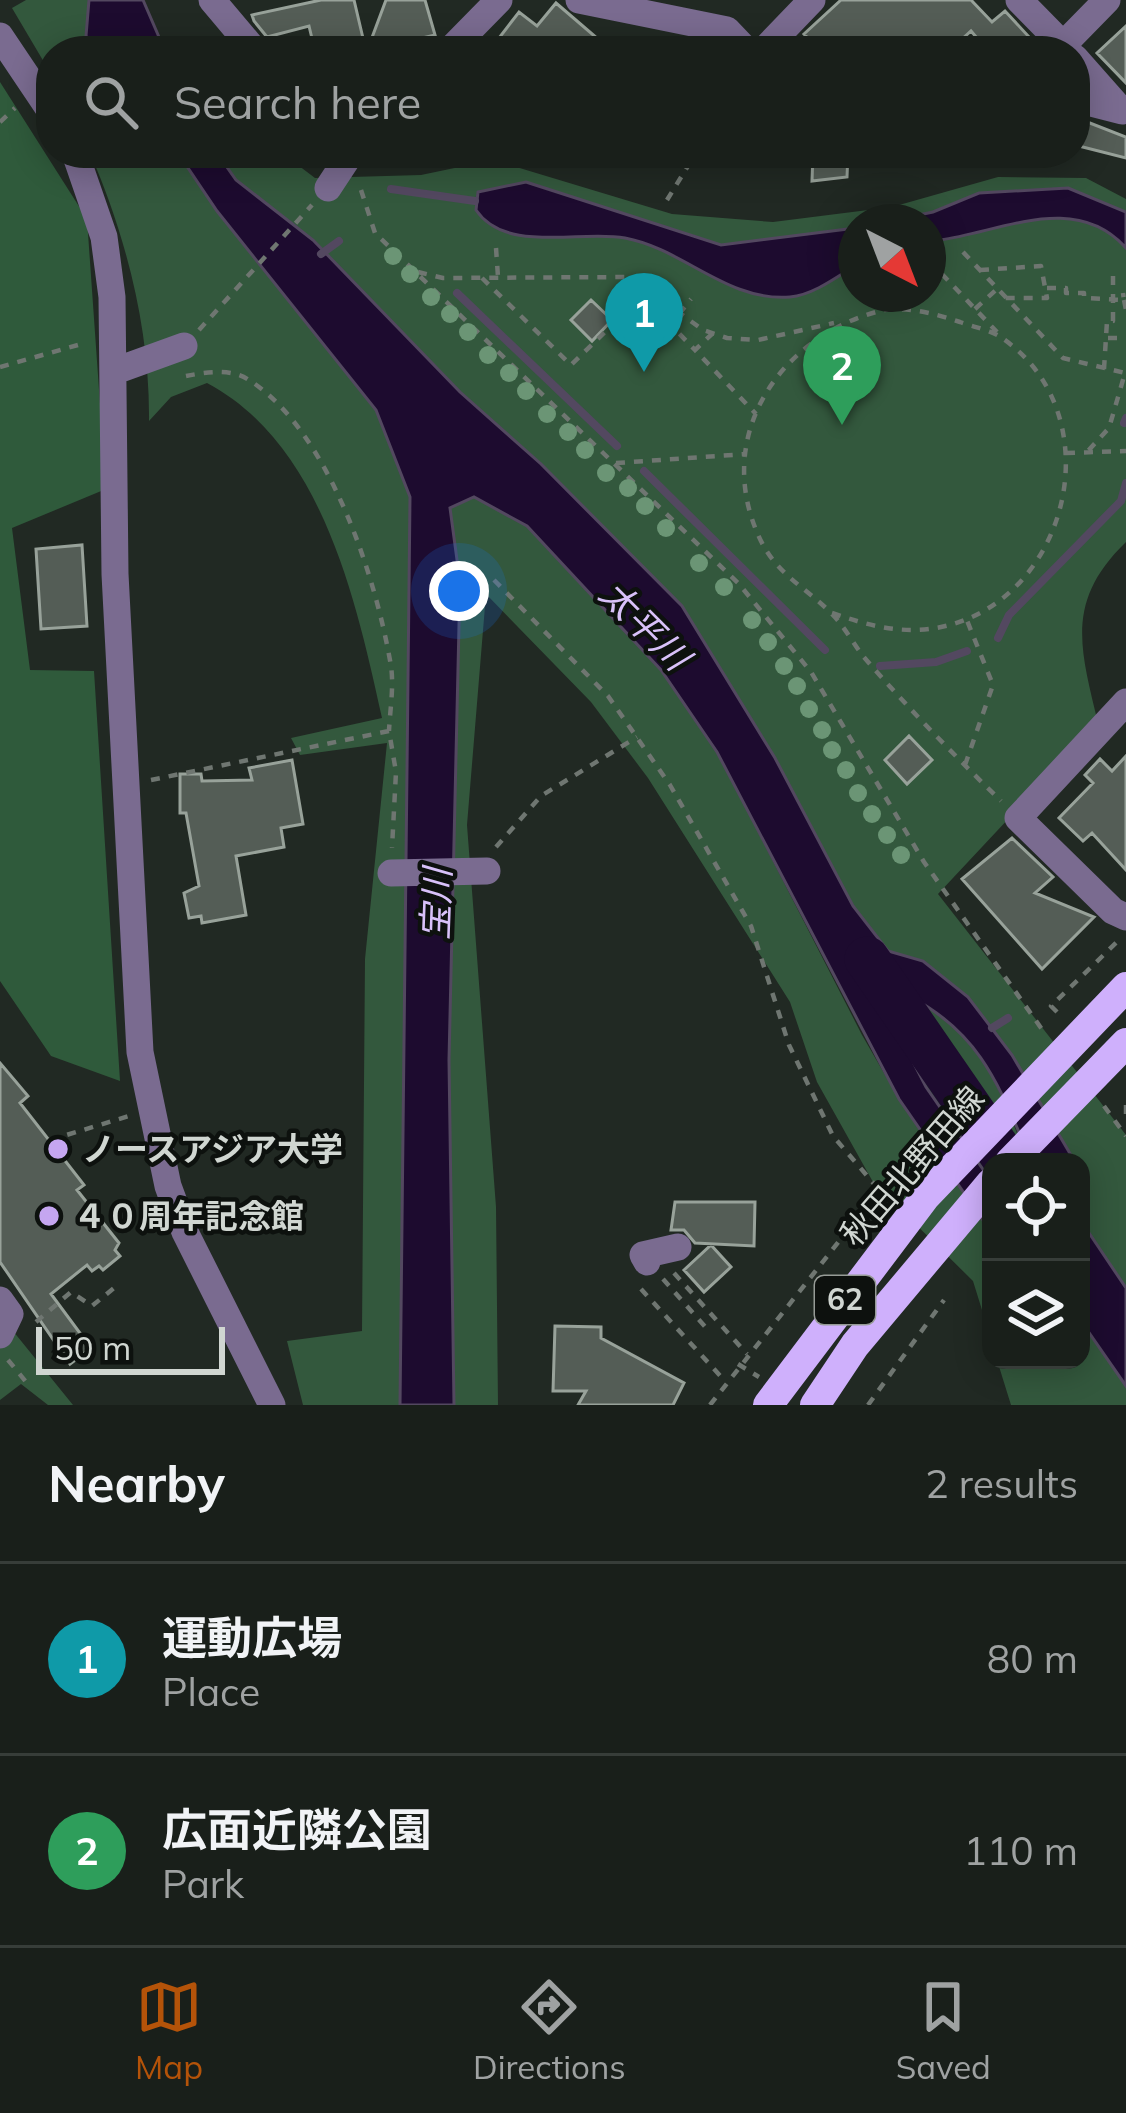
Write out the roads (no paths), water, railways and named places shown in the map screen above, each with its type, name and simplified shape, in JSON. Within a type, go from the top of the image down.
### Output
[{"type":"main road","name":"秋田北野田線","points":[[768,1405],[916,1209],[1126,987]]},
{"type":"main road","points":[[1018,1153],[1126,1042]]},
{"type":"main road","name":"秋田北野田線","points":[[815,1405],[982,1193]]},
{"type":"street","points":[[212,0],[242,36]]},
{"type":"street","points":[[464,36],[499,0]]},
{"type":"street","points":[[579,0],[727,30],[733,36]]},
{"type":"street","points":[[777,36],[812,0]]},
{"type":"street","points":[[1019,0],[1054,36]]},
{"type":"street","points":[[1080,36],[1107,0]]},
{"type":"street","points":[[0,36],[36,90]]},
{"type":"street","points":[[1090,74],[1124,111]]},
{"type":"street","points":[[1090,103],[1124,111]]},
{"type":"street","points":[[80,168],[104,237],[113,334],[115,574],[139,1032],[152,1110],[185,1232],[272,1405]]},
{"type":"street","points":[[328,188],[341,168]]},
{"type":"street","points":[[115,371],[184,346]]},
{"type":"street","points":[[1124,709],[1018,818],[1125,926]]},
{"type":"street","points":[[391,873],[487,871]]},
{"type":"street","points":[[647,1262],[644,1255],[678,1247]]},
{"type":"water","points":[[89,0],[143,0],[159,36],[86,36]]},
{"type":"water","name":"宝川","points":[[188,168],[228,168],[236,180],[313,240],[460,392],[541,464],[682,606],[775,758],[853,906],[888,951],[923,961],[968,997],[1012,1055],[1070,1153],[1028,1153],[999,1088],[973,1047],[936,1012],[911,997],[892,1021],[926,1087],[982,1168],[982,1219],[899,1099],[717,752],[661,670],[527,526],[474,497],[450,508],[460,582],[449,1060],[454,1405],[400,1405],[410,497],[376,410]]},
{"type":"water","points":[[526,182],[721,245],[838,230],[838,276],[807,293],[767,296],[625,238],[506,232],[489,224],[476,210],[478,192]]},
{"type":"water","points":[[1068,188],[1126,212],[1126,248],[1106,231],[1061,218],[946,239],[946,207],[979,193]]},
{"type":"water","points":[[1090,1234],[1126,1288],[1126,1386],[1090,1334]]},
{"type":"waterway","points":[[391,189],[475,201]]},
{"type":"waterway","points":[[321,254],[339,241]]},
{"type":"waterway","points":[[457,293],[617,446]]},
{"type":"waterway","points":[[1124,423],[1126,418]]},
{"type":"waterway","points":[[644,471],[825,650]]},
{"type":"waterway","points":[[998,638],[1009,615],[1121,501],[1126,483]]},
{"type":"waterway","points":[[880,666],[936,662],[967,651]]},
{"type":"waterway","name":"太平川","points":[[867,959],[1001,1153]]},
{"type":"waterway","points":[[992,1028],[1008,1018]]},
{"type":"place","name":"運動広場","points":[[644,372]]},
{"type":"place","name":"広面近隣公園","points":[[842,425]]},
{"type":"place","name":"ノースアジア大学","points":[[58,1149]]},
{"type":"place","name":"４０周年記念館","points":[[49,1216]]}]
